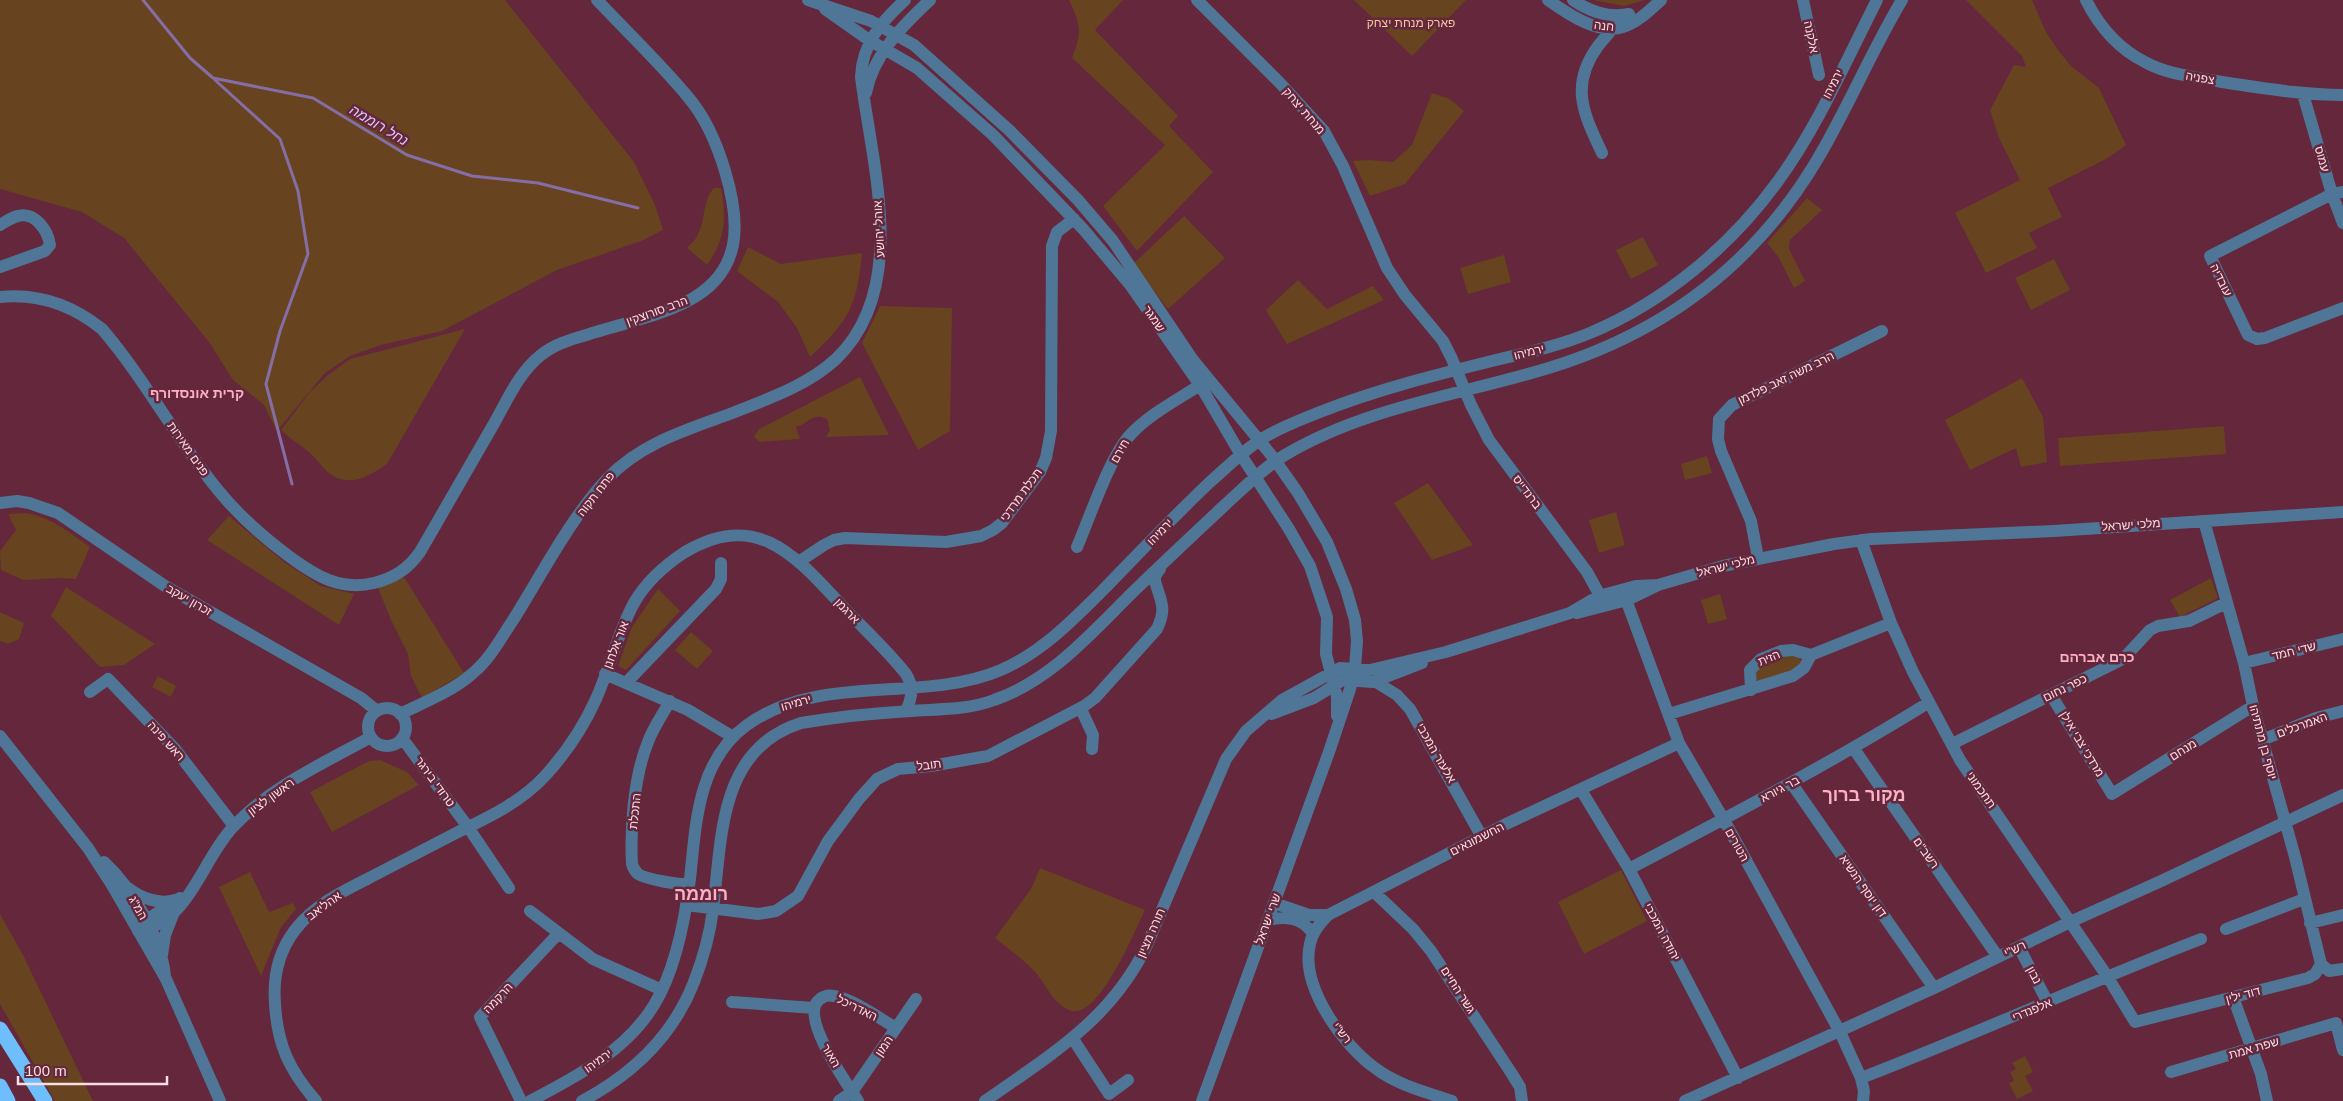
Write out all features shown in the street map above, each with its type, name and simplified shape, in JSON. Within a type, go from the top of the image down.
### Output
[{"type":"highway","points":[[0,1030],[45,1101]]},
{"type":"highway","points":[[0,1086],[8,1101]]},
{"type":"street","name":"הרב סורוצקין","points":[[389,578],[404,570],[420,552],[511,394],[540,355],[566,341],[688,302],[712,283],[725,266],[732,249],[736,230],[735,210],[718,148],[711,133],[688,97],[597,0]]},
{"type":"street","points":[[808,0],[821,6]]},
{"type":"street","name":"אוהל יהושע","points":[[850,342],[865,317],[874,296],[880,264],[880,217],[861,77],[862,61],[869,40],[905,0]]},
{"type":"street","name":"אוהל יהושע","points":[[865,110],[871,74],[885,49],[930,0]]},
{"type":"street","name":"מנחת יצחק","points":[[1197,0],[1280,83],[1324,131],[1342,166],[1376,246],[1379,261],[1388,283],[1429,333],[1453,370]]},
{"type":"street","name":"חנה","points":[[1548,0],[1590,24],[1614,28],[1633,22],[1660,1]]},
{"type":"street","name":"חנה","points":[[1573,0],[1595,11],[1622,16],[1649,9],[1660,1]]},
{"type":"street","name":"אלקנה","points":[[1803,0],[1819,75]]},
{"type":"street","name":"ירמיהו","points":[[530,1101],[573,1079],[609,1054],[646,1017],[662,990],[672,962],[686,905],[683,883],[703,788],[715,760],[733,737],[759,717],[793,703],[828,696],[907,688],[984,676],[1002,669],[1035,650],[1077,617],[1187,504],[1259,440],[1283,428],[1371,394],[1453,370],[1541,349],[1590,332],[1652,299],[1703,262],[1744,223],[1778,182],[1814,123],[1877,0]]},
{"type":"street","name":"ירמיהו","points":[[582,1101],[631,1069],[665,1035],[694,983],[708,940],[721,826],[725,808],[743,768],[762,745],[779,732],[801,723],[976,705],[993,701],[1025,686],[1052,670],[1255,477],[1275,461],[1292,451],[1316,438],[1363,420],[1539,371],[1611,346],[1671,314],[1717,280],[1764,232],[1809,173],[1902,0]]},
{"type":"street","name":"צפניה","points":[[2086,0],[2097,20],[2110,36],[2126,50],[2146,63],[2194,77],[2303,94],[2343,95]]},
{"type":"street","name":"שמגר","points":[[821,6],[850,14],[881,26],[924,53],[1003,124],[1078,200],[1116,246],[1193,360],[1259,440],[1298,493],[1327,542],[1346,589],[1357,631],[1354,673]]},
{"type":"street","name":"שמגר","points":[[821,6],[869,40],[917,68],[943,90],[999,141],[1074,219],[1131,286],[1200,385],[1255,477],[1297,542],[1319,589],[1326,617],[1326,654],[1332,678]]},
{"type":"street","points":[[1602,153],[1586,117],[1582,102],[1582,87],[1589,62],[1622,16]]},
{"type":"street","name":"עמוס","points":[[2303,94],[2338,193],[2343,223]]},
{"type":"street","name":"עובדיה","points":[[2338,193],[2213,254],[2211,261],[2248,335],[2257,339],[2265,338],[2343,308]]},
{"type":"street","points":[[1074,219],[1078,200]]},
{"type":"street","points":[[0,226],[19,215],[28,216],[38,220],[49,238],[50,245],[45,251],[0,267]]},
{"type":"street","name":"תכלת מרדכי","points":[[800,561],[834,540],[845,538],[946,542],[981,536],[1002,523],[1040,472],[1050,444],[1052,406],[1052,257],[1054,238],[1057,232],[1074,219]]},
{"type":"street","name":"פנים מאירות","points":[[0,297],[32,297],[57,302],[90,320],[102,329],[218,490],[262,536],[309,571],[324,580],[349,586],[365,585],[389,578]]},
{"type":"street","name":"הרב משה זאב פלדמן","points":[[1758,558],[1751,521],[1721,451],[1717,429],[1719,419],[1732,405],[1882,331]]},
{"type":"street","name":"פתח תקוה","points":[[400,714],[460,683],[486,660],[583,509],[618,468],[652,444],[779,394],[803,381],[836,358],[850,342]]},
{"type":"street","name":"ברנדייס","points":[[1453,370],[1481,426],[1496,450],[1587,572],[1599,596]]},
{"type":"street","name":"חירם","points":[[1076,547],[1112,466],[1130,435],[1140,426],[1200,385]]},
{"type":"street","points":[[1292,451],[1289,461],[1290,471],[1298,493]]},
{"type":"street","name":"זכרון יעקב","points":[[0,503],[17,501],[29,503],[58,513],[165,586],[361,698],[377,711]]},
{"type":"street","name":"מלכי ישראל","points":[[1354,673],[1446,652],[1570,613],[1627,600],[1658,585],[1758,558],[1918,537],[2343,512]]},
{"type":"street","name":"יוסף בן מתתיהו","points":[[2204,520],[2244,663],[2253,706],[2321,964]]},
{"type":"street","name":"אור אלחנן","points":[[468,827],[500,810],[532,789],[546,776],[579,734],[597,697],[622,627],[635,601],[660,571],[694,547],[725,535],[737,534],[765,541],[800,561]]},
{"type":"street","name":"תחכמוני","points":[[1862,543],[1891,622],[1928,703],[1960,760],[2135,1022]]},
{"type":"street","name":"ארגמן","points":[[800,561],[894,661],[907,688],[906,711]]},
{"type":"street","points":[[626,683],[716,589],[721,579],[721,563]]},
{"type":"street","name":"תובל","points":[[686,905],[768,913],[776,911],[792,902],[806,883],[828,841],[870,785],[881,777],[898,769],[931,766],[988,756],[1081,709],[1095,698],[1156,629],[1162,617],[1164,606],[1155,576],[1161,567]]},
{"type":"street","points":[[1136,590],[1150,585],[1158,590]]},
{"type":"street","name":"מלכי ישראל","points":[[1570,613],[1599,596],[1636,586],[1658,585]]},
{"type":"street","points":[[1627,600],[1629,592],[1636,586]]},
{"type":"street","points":[[1593,609],[1599,604],[1599,596]]},
{"type":"street","name":"הטורים","points":[[1627,600],[1679,743],[1724,820],[1840,1032],[1862,1078],[1864,1101]]},
{"type":"street","name":"כפר נחום","points":[[1952,744],[2123,659],[2150,630],[2158,626],[2189,621],[2226,603]]},
{"type":"street","points":[[1810,655],[1891,622]]},
{"type":"street","name":"שדי חמד","points":[[2244,663],[2343,638]]},
{"type":"street","name":"הזית","points":[[1669,714],[1751,690],[1799,673],[1810,655],[1793,650],[1782,651],[1761,658],[1750,670],[1751,690]]},
{"type":"street","name":"מלכי ישראל","points":[[1332,678],[1340,668],[1354,673],[1365,682],[1376,682],[1446,652]]},
{"type":"street","name":"שרי ישראל","points":[[1201,1101],[1329,752],[1354,673]]},
{"type":"street","points":[[605,674],[670,701],[733,737]]},
{"type":"street","name":"ראש פינה","points":[[90,692],[108,678],[180,755],[234,826]]},
{"type":"street","name":"תורה מציון","points":[[984,1101],[1073,1039],[1120,990],[1132,973],[1147,945],[1226,758],[1237,742],[1258,720],[1282,700],[1312,685],[1332,678]]},
{"type":"street","name":"שרי ישראל","points":[[1329,752],[1338,712],[1338,700],[1332,678]]},
{"type":"street","points":[[1345,706],[1359,691],[1376,682]]},
{"type":"street","name":"אלעזר המכבי","points":[[1376,682],[1397,695],[1410,710],[1482,836]]},
{"type":"street","name":"מרדכי צבי אילן","points":[[2051,694],[2112,794]]},
{"type":"street","name":"התכלת","points":[[670,701],[648,741],[643,757],[635,798],[631,850],[632,864],[637,873],[683,883]]},
{"type":"street","name":"בר גיורא","points":[[1629,869],[1792,784],[1928,703]]},
{"type":"street","name":"מנחם","points":[[2112,794],[2253,706]]},
{"type":"street","points":[[389,708],[400,714],[406,726],[402,738],[398,742],[386,746],[380,745],[371,737],[368,732],[369,720],[377,711],[389,708]]},
{"type":"street","points":[[1081,709],[1093,735],[1092,749]]},
{"type":"street","name":"האמרכלים","points":[[2262,740],[2316,718],[2343,711]]},
{"type":"street","name":"המ\"ג","points":[[0,736],[88,848],[112,885],[144,927],[162,955],[166,979]]},
{"type":"street","name":"ראשון לציון","points":[[144,927],[174,912],[187,898],[214,851],[234,826],[274,793],[371,737]]},
{"type":"street","name":"טרודי בירגר","points":[[402,738],[468,827],[509,888]]},
{"type":"street","name":"החשמונאים","points":[[1328,915],[1482,836],[1679,743]]},
{"type":"street","name":"רשב\"ם","points":[[1854,748],[1998,957]]},
{"type":"street","name":"דון יוסף הנשיא","points":[[1792,784],[1934,988]]},
{"type":"street","name":"יהודה המכבי","points":[[1581,790],[1629,869],[1738,1078]]},
{"type":"street","name":"רש\"י","points":[[1685,1101],[1840,1032],[2343,795]]},
{"type":"street","name":"אהליאב","points":[[316,1101],[291,1068],[278,1032],[275,981],[277,968],[287,942],[303,921],[329,900],[468,827]]},
{"type":"street","name":"המ\"ג","points":[[88,848],[111,869],[126,887],[220,1101]]},
{"type":"street","name":"ראשון לציון","points":[[144,927],[196,883]]},
{"type":"street","points":[[126,887],[140,896],[153,900],[171,901],[180,898]]},
{"type":"street","name":"גשר החיים","points":[[1374,892],[1413,929],[1442,966],[1520,1087],[1522,1101]]},
{"type":"street","points":[[2226,929],[2304,899]]},
{"type":"street","points":[[1274,902],[1309,915],[1328,915]]},
{"type":"street","points":[[530,911],[593,959],[662,990]]},
{"type":"street","points":[[162,955],[165,935],[174,912]]},
{"type":"street","name":"רש\"י","points":[[1328,915],[1313,934],[1308,954],[1312,982],[1338,1030],[1356,1051],[1376,1069],[1401,1082],[1452,1101]]},
{"type":"street","points":[[2310,923],[2343,915]]},
{"type":"street","points":[[1268,920],[1282,918],[1295,920],[1307,926],[1313,934]]},
{"type":"street","name":"הרקמה","points":[[521,1101],[480,1017],[558,934]]},
{"type":"street","name":"אלפנדרי","points":[[1862,1078],[2048,1003],[2106,976],[2201,939]]},
{"type":"street","name":"נבון","points":[[2020,947],[2048,1003]]},
{"type":"street","points":[[2321,964],[2328,971],[2343,969]]},
{"type":"street","name":"דוד ילין","points":[[2135,1022],[2311,976],[2321,964]]},
{"type":"street","name":"האדריכל","points":[[814,1008],[822,998],[835,996],[896,1028]]},
{"type":"street","points":[[2233,997],[2252,1048],[2267,1101]]},
{"type":"street","name":"המון","points":[[855,1097],[896,1028],[916,1000]]},
{"type":"street","points":[[732,1002],[814,1008]]},
{"type":"street","name":"האור","points":[[814,1008],[815,1024],[820,1036],[855,1097]]},
{"type":"street","name":"שפת אמת","points":[[2171,1072],[2336,1023],[2343,1050]]},
{"type":"street","points":[[1073,1039],[1109,1094],[1128,1080]]},
{"type":"street","points":[[839,1101],[855,1097]]},
{"type":"green space","points":[[0,0],[505,0],[634,162],[655,205],[663,230],[641,241],[557,270],[442,331],[381,345],[350,356],[325,373],[277,431],[264,405],[233,380],[209,342],[124,238],[82,212],[0,189]]},
{"type":"green space","points":[[1069,0],[1123,0],[1095,30],[1178,116],[1169,126],[1213,172],[1137,251],[1103,206],[1165,145],[1072,58],[1079,29]]},
{"type":"green space","name":"פארק מנחת יצחק","points":[[1354,0],[1466,0],[1412,56]]},
{"type":"green space","points":[[1593,0],[1645,0],[1624,6]]},
{"type":"green space","points":[[1966,0],[2032,0],[2046,32],[2058,50],[2071,66],[2099,88],[2126,145],[2108,158],[2048,188],[2062,217],[2029,233],[2037,248],[1986,273],[1955,213],[2020,180],[1999,138],[1990,110],[2014,65],[2026,67],[2022,56]]},
{"type":"green space","points":[[1432,93],[1450,99],[1464,111],[1405,184],[1370,196],[1353,161],[1393,162],[1412,145]]},
{"type":"green space","points":[[714,188],[721,188],[724,219],[718,247],[707,265],[687,248],[700,230],[708,198]]},
{"type":"green space","points":[[1807,198],[1822,210],[1790,240],[1789,249],[1805,281],[1794,288],[1779,258],[1767,243]]},
{"type":"green space","points":[[1184,216],[1225,258],[1168,309],[1133,264]]},
{"type":"green space","points":[[1643,237],[1658,265],[1631,279],[1616,250]]},
{"type":"green space","points":[[748,247],[781,264],[862,253],[857,287],[849,311],[834,333],[810,357],[797,328],[778,302],[737,271]]},
{"type":"green space","points":[[1504,255],[1511,282],[1468,294],[1460,268]]},
{"type":"green space","points":[[2054,259],[2070,290],[2031,310],[2015,278]]},
{"type":"green space","points":[[1298,280],[1327,309],[1373,286],[1384,300],[1287,344],[1266,310]]},
{"type":"green space","points":[[880,306],[952,308],[950,431],[918,450],[862,343]]},
{"type":"green space","points":[[465,329],[387,464],[373,473],[353,480],[338,478],[327,472],[311,454],[281,430],[310,392],[328,375],[350,359]]},
{"type":"green space","points":[[860,377],[889,435],[826,437],[830,430],[827,419],[818,417],[796,427],[800,439],[760,442],[754,437],[759,429]]},
{"type":"green space","points":[[2022,378],[2043,417],[2047,462],[2021,467],[2016,448],[1970,470],[1945,420]]},
{"type":"green space","points":[[2224,426],[2226,454],[2060,466],[2058,438]]},
{"type":"green space","points":[[1707,456],[1712,473],[1685,480],[1681,464]]},
{"type":"green space","points":[[1428,483],[1473,545],[1432,560],[1394,503]]},
{"type":"green space","points":[[1616,512],[1625,545],[1599,553],[1589,520]]},
{"type":"green space","points":[[26,513],[52,522],[90,547],[76,579],[23,580],[1,570],[0,551],[16,530],[8,514]]},
{"type":"green space","points":[[229,516],[284,562],[321,586],[354,594],[339,625],[207,540]]},
{"type":"green space","points":[[404,577],[464,673],[422,698],[411,676],[408,654],[378,588]]},
{"type":"green space","points":[[2211,578],[2218,598],[2180,617],[2170,600]]},
{"type":"green space","points":[[66,587],[155,644],[124,665],[100,667],[51,616]]},
{"type":"green space","points":[[658,589],[680,611],[626,670],[618,666],[632,627]]},
{"type":"green space","points":[[1720,594],[1727,619],[1708,624],[1701,600]]},
{"type":"green space","points":[[0,612],[24,623],[19,639],[8,644],[0,641]]},
{"type":"green space","points":[[691,632],[713,651],[697,669],[675,650]]},
{"type":"green space","points":[[1787,656],[1801,657],[1800,664],[1780,676],[1768,680],[1756,680],[1754,674],[1768,660]]},
{"type":"green space","points":[[158,676],[176,686],[171,697],[152,687]]},
{"type":"green space","points":[[380,760],[407,772],[419,785],[332,832],[310,792],[369,761]]},
{"type":"green space","points":[[1040,868],[1145,910],[1124,954],[1103,989],[1092,1003],[1080,1010],[1069,1010],[1058,1003],[1036,973],[995,938],[1031,889]]},
{"type":"green space","points":[[1621,870],[1647,921],[1584,954],[1558,902]]},
{"type":"green space","points":[[250,872],[269,912],[293,903],[296,909],[281,927],[261,976],[219,887]]},
{"type":"green space","points":[[0,914],[23,955],[93,1101],[55,1101],[0,1004]]},
{"type":"green space","points":[[2025,1056],[2033,1072],[2025,1076],[2033,1091],[2017,1099],[2009,1083],[2014,1081],[2010,1072],[2016,1069],[2012,1063]]},
{"type":"waterway","name":"נחל רוממה","points":[[143,0],[190,58],[213,78],[313,98],[407,155],[472,176],[538,183],[638,208]]},
{"type":"waterway","points":[[215,80],[280,139],[298,191],[308,254],[280,331],[266,384],[292,484]]},
{"type":"district","name":"קרית אונסדורף","points":[[197,393]]},
{"type":"district","name":"כרם אברהם","points":[[2097,657]]},
{"type":"district","name":"מקור ברוך","points":[[1864,795]]},
{"type":"district","name":"רוממה","points":[[701,894]]}]
